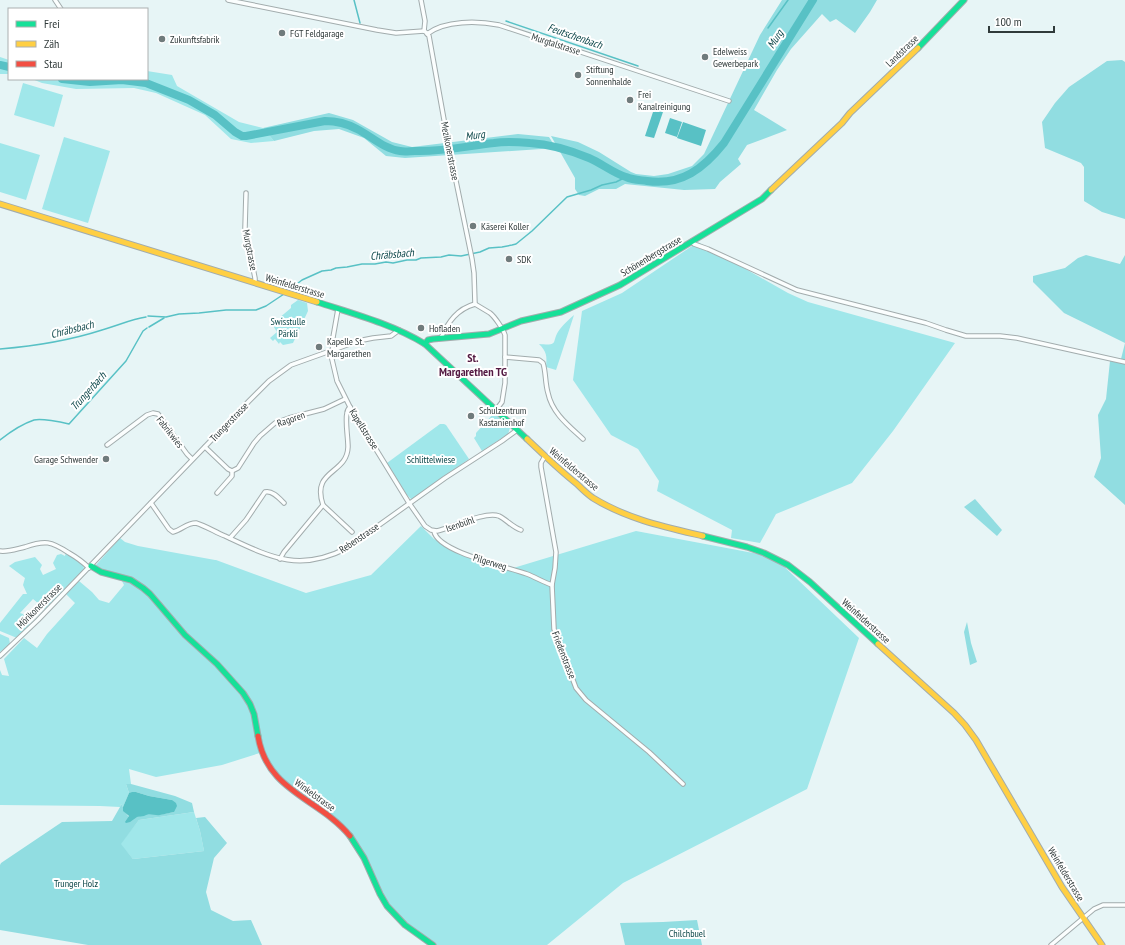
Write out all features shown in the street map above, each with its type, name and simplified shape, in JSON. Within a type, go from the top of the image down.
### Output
[{"type":"main road","name":"Landstrasse","points":[[850,113],[924,43],[964,0]]},
{"type":"main road","name":"Schönenbergstrasse","points":[[425,344],[428,340],[489,334],[521,321],[561,312],[620,285],[762,199],[842,123],[850,113]]},
{"type":"main road","name":"Weinfelderstrasse","points":[[0,204],[373,320],[399,330],[425,344],[545,456],[592,497],[609,507],[634,518],[747,547],[764,553],[788,566],[810,582],[950,709],[965,725],[976,740],[1062,887],[1102,945]]},
{"type":"main road","name":"Winkelstrasse","points":[[90,567],[128,579],[135,582],[147,591],[186,636],[226,673],[247,700],[253,712],[256,720],[258,739],[264,757],[275,774],[296,794],[331,817],[340,825],[359,849],[366,861],[376,886],[387,906],[405,925],[433,945]]},
{"type":"street","name":"Murgtalstrasse","points":[[228,0],[249,2],[378,30],[396,32],[426,32],[435,28],[475,22],[499,25],[729,101]]},
{"type":"street","name":"Mezikonerstrasse","points":[[422,0],[426,21],[426,32],[470,250],[474,273],[475,304]]},
{"type":"street","name":"Murgstrasse","points":[[246,193],[245,228],[255,283]]},
{"type":"street","points":[[692,241],[694,244],[715,252],[797,290],[926,323],[966,336],[1000,336],[1017,338],[1125,362]]},
{"type":"street","points":[[441,338],[447,325],[454,316],[475,304],[488,312],[502,329],[505,335],[505,383],[502,402],[496,410]]},
{"type":"street","name":"Kapellstrasse","points":[[338,309],[331,350],[337,381],[350,408],[410,503]]},
{"type":"street","name":"Trungerstrasse","points":[[90,567],[254,396],[285,368],[295,363],[364,339],[391,336],[399,330]]},
{"type":"street","points":[[505,357],[539,360],[543,363],[551,404],[560,416],[583,439]]},
{"type":"street","name":"Ragoren","points":[[218,492],[232,476],[232,471],[238,468],[254,443],[275,423],[324,409],[345,399]]},
{"type":"street","points":[[350,408],[346,413],[347,453],[343,461],[322,482],[320,492],[323,504],[352,532]]},
{"type":"street","name":"Fabrikwies","points":[[108,444],[147,415],[153,413],[158,414],[192,460]]},
{"type":"street","name":"Rebenstrasse","points":[[151,503],[172,532],[195,523],[264,554],[280,559],[317,559],[335,554],[348,548],[410,503],[517,430]]},
{"type":"street","points":[[205,447],[232,471]]},
{"type":"street","name":"Friedenstrasse","points":[[545,456],[541,463],[541,467],[556,552],[552,586],[554,629],[576,688],[586,700],[649,752],[683,784]]},
{"type":"street","points":[[230,538],[246,520],[265,492],[271,492],[284,503]]},
{"type":"street","name":"Isenbühl","points":[[410,503],[425,526],[434,531],[442,530],[489,515],[499,516],[514,527],[521,530]]},
{"type":"street","points":[[280,559],[323,504]]},
{"type":"street","name":"Pilgerweg","points":[[434,531],[435,535],[442,542],[461,553],[528,574],[552,586]]},
{"type":"street","points":[[0,551],[10,551],[45,542],[53,543],[90,567]]},
{"type":"street","name":"Mörikonerstrasse","points":[[0,656],[90,567]]},
{"type":"street","points":[[1051,945],[1094,909],[1103,905],[1125,905]]},
{"type":"green space","points":[[782,0],[877,0],[855,33],[836,19],[830,22],[822,14],[791,49],[754,110],[787,130],[747,145],[738,159],[741,164],[720,182],[715,189],[684,190],[625,184],[616,189],[599,189],[585,196],[579,195],[575,189],[575,178],[551,136],[578,142],[599,152],[636,174],[654,176],[668,174],[692,166],[704,154],[760,35]]},
{"type":"green space","points":[[0,57],[8,60],[8,74],[0,74]]},
{"type":"green space","points":[[1122,60],[1125,62],[1125,219],[1102,212],[1084,201],[1084,167],[1081,163],[1045,148],[1042,122],[1055,103],[1069,87],[1107,61]]},
{"type":"green space","points":[[148,71],[172,75],[177,86],[239,122],[263,128],[274,141],[251,143],[231,139],[205,115],[156,93],[134,88],[76,89],[42,83],[34,80],[148,80]]},
{"type":"green space","points":[[23,83],[63,95],[54,127],[14,115]]},
{"type":"green space","points":[[329,113],[353,120],[392,142],[412,147],[518,134],[549,137],[556,148],[405,158],[386,156],[364,138],[339,129],[314,131],[274,141],[263,128]]},
{"type":"green space","points":[[64,137],[110,151],[88,223],[42,209]]},
{"type":"green space","points":[[0,143],[40,155],[26,200],[0,192]]},
{"type":"green space","points":[[698,242],[788,293],[808,302],[955,343],[893,431],[852,483],[776,514],[760,543],[731,538],[732,530],[657,491],[659,481],[638,449],[611,435],[573,380],[582,311],[622,293]]},
{"type":"green space","points":[[1086,255],[1120,264],[1125,255],[1125,343],[1064,313],[1033,282],[1033,276],[1065,268],[1078,258]]},
{"type":"green space","name":"Swisstulle Pärkli","points":[[298,300],[307,303],[308,311],[293,343],[283,345],[280,342],[279,344],[275,339],[273,341],[270,338],[277,332],[272,324]]},
{"type":"green space","points":[[574,315],[556,370],[546,367],[546,354],[544,349],[539,344],[553,344],[557,333]]},
{"type":"green space","points":[[1125,343],[1125,505],[1094,477],[1101,458],[1098,415],[1106,399],[1110,361],[1120,363]]},
{"type":"green space","points":[[494,413],[510,428],[508,434],[482,451],[474,438],[476,433]]},
{"type":"green space","name":"Schlittelwiese","points":[[440,424],[446,425],[469,459],[411,499],[387,463]]},
{"type":"green space","points":[[975,499],[1002,530],[997,536],[964,507]]},
{"type":"green space","points":[[421,526],[434,539],[509,571],[510,569],[636,531],[774,557],[859,638],[807,789],[623,883],[547,945],[435,945],[404,922],[390,907],[349,834],[294,790],[274,770],[263,752],[222,765],[156,777],[129,769],[131,784],[126,784],[129,793],[123,807],[121,804],[120,807],[0,805],[0,670],[2,675],[9,676],[4,659],[24,638],[37,648],[47,634],[75,603],[66,594],[79,581],[99,600],[109,603],[124,585],[122,581],[123,579],[99,569],[96,565],[120,538],[125,542],[138,546],[216,560],[306,593],[371,575]]},
{"type":"green space","points":[[66,552],[83,565],[84,569],[45,609],[33,599],[20,613],[26,618],[24,621],[30,625],[17,638],[0,631],[0,623],[23,594],[27,594],[23,585],[25,578],[9,566],[15,562],[35,557],[42,565],[40,569],[43,575],[56,569],[53,563],[57,555],[61,554],[65,556]]},
{"type":"green space","points":[[967,622],[971,643],[977,662],[970,665],[964,632]]},
{"type":"green space","points":[[0,634],[9,638],[10,644],[0,652]]},
{"type":"green space","name":"Trunger Holz","points":[[126,784],[175,796],[192,803],[194,812],[139,820],[121,844],[133,859],[204,851],[196,818],[205,817],[227,843],[214,858],[206,892],[211,910],[233,921],[251,920],[262,945],[88,945],[0,930],[1,863],[62,822],[112,821],[121,804],[129,817],[137,817],[150,813],[158,815],[174,812],[172,800],[136,792],[129,793]]},
{"type":"green space","points":[[194,812],[204,851],[133,859],[120,844],[139,820]]},
{"type":"green space","name":"Chilchbuel","points":[[697,920],[702,945],[625,945],[620,923],[663,922]]},
{"type":"shaded area","points":[[654,109],[663,112],[654,138],[645,136]]},
{"type":"shaded area","points":[[670,118],[682,122],[677,137],[665,133]]},
{"type":"shaded area","points":[[683,122],[706,130],[701,146],[677,138]]},
{"type":"shaded area","points":[[132,792],[172,800],[177,806],[174,812],[160,815],[148,814],[137,817],[126,823],[125,822],[129,816],[123,811],[123,807],[129,793]]},
{"type":"waterway","points":[[354,0],[360,23]]},
{"type":"waterway","points":[[768,28],[788,0]]},
{"type":"waterway","name":"Murg","points":[[122,80],[146,83],[189,100],[215,115],[242,136],[325,121],[334,121],[353,127],[394,150],[435,151],[503,142],[537,144],[560,148],[582,155],[616,173],[631,179],[660,182],[671,181],[681,178],[700,167],[724,143],[813,0]]},
{"type":"waterway","name":"Feutschenbach","points":[[506,21],[638,66]]},
{"type":"waterway","name":"Murg","points":[[0,65],[8,67]]},
{"type":"waterway","name":"Murg","points":[[71,80],[90,82],[122,80]]},
{"type":"waterway","name":"Chräbsbach","points":[[288,291],[302,280],[322,271],[336,268],[362,264],[386,262],[393,263],[449,255],[461,256],[480,252],[489,248],[516,244],[532,231],[567,197],[602,185],[616,182],[626,177]]},
{"type":"waterway","name":"Chräbsbach","points":[[148,316],[166,317],[179,314],[226,310],[256,310],[266,306],[284,294]]},
{"type":"waterway","name":"Chräbsbach","points":[[0,349],[39,345],[64,340],[146,317]]},
{"type":"waterway","name":"Trungerbach","points":[[149,327],[164,318]]},
{"type":"waterway","name":"Trungerbach","points":[[0,440],[16,428],[34,420],[56,421],[69,424],[126,361],[143,331],[147,328]]},
{"type":"traffic: fast","points":[[918,48],[964,0]]},
{"type":"traffic: fast","points":[[425,344],[428,340],[433,339],[489,334],[521,321],[561,312],[620,285],[762,199],[771,190]]},
{"type":"traffic: fast","points":[[317,302],[386,325],[425,344],[527,439]]},
{"type":"traffic: fast","points":[[703,536],[747,547],[764,553],[788,565],[810,582],[878,644]]},
{"type":"traffic: fast","points":[[91,566],[101,572],[131,580],[150,594],[185,635],[217,664],[243,693],[254,714],[258,736]]},
{"type":"traffic: fast","points":[[350,836],[364,858],[387,906],[405,925],[433,945]]},
{"type":"traffic: slow","points":[[771,190],[918,48]]},
{"type":"traffic: slow","points":[[0,204],[317,302]]},
{"type":"traffic: slow","points":[[527,439],[557,468],[593,498],[619,512],[646,522],[703,536]]},
{"type":"traffic: slow","points":[[878,644],[954,713],[965,725],[976,740],[1062,887],[1102,945]]},
{"type":"traffic: jam","points":[[258,736],[263,755],[272,770],[283,782],[338,823],[350,836]]},
{"type":"place","name":"FGT Feldgarage","points":[[282,33]]},
{"type":"place","name":"Zukunftsfabrik","points":[[162,39]]},
{"type":"place","name":"Edelweiss Gewerbepark","points":[[705,57]]},
{"type":"place","name":"Stiftung Sonnenhalde","points":[[578,75]]},
{"type":"place","name":"Frei Kanalreinigung","points":[[630,100]]},
{"type":"place","name":"Käserei Koller","points":[[473,226]]},
{"type":"place","name":"SDK","points":[[509,259]]},
{"type":"place","name":"Hofladen","points":[[421,328]]},
{"type":"place","name":"Kapelle St. Margarethen","points":[[319,347]]},
{"type":"place","name":"Schulzentrum Kastanienhof","points":[[471,416]]},
{"type":"place","name":"Garage Schwender","points":[[106,459]]},
{"type":"district","name":"St. Margarethen TG","points":[[473,364]]}]
